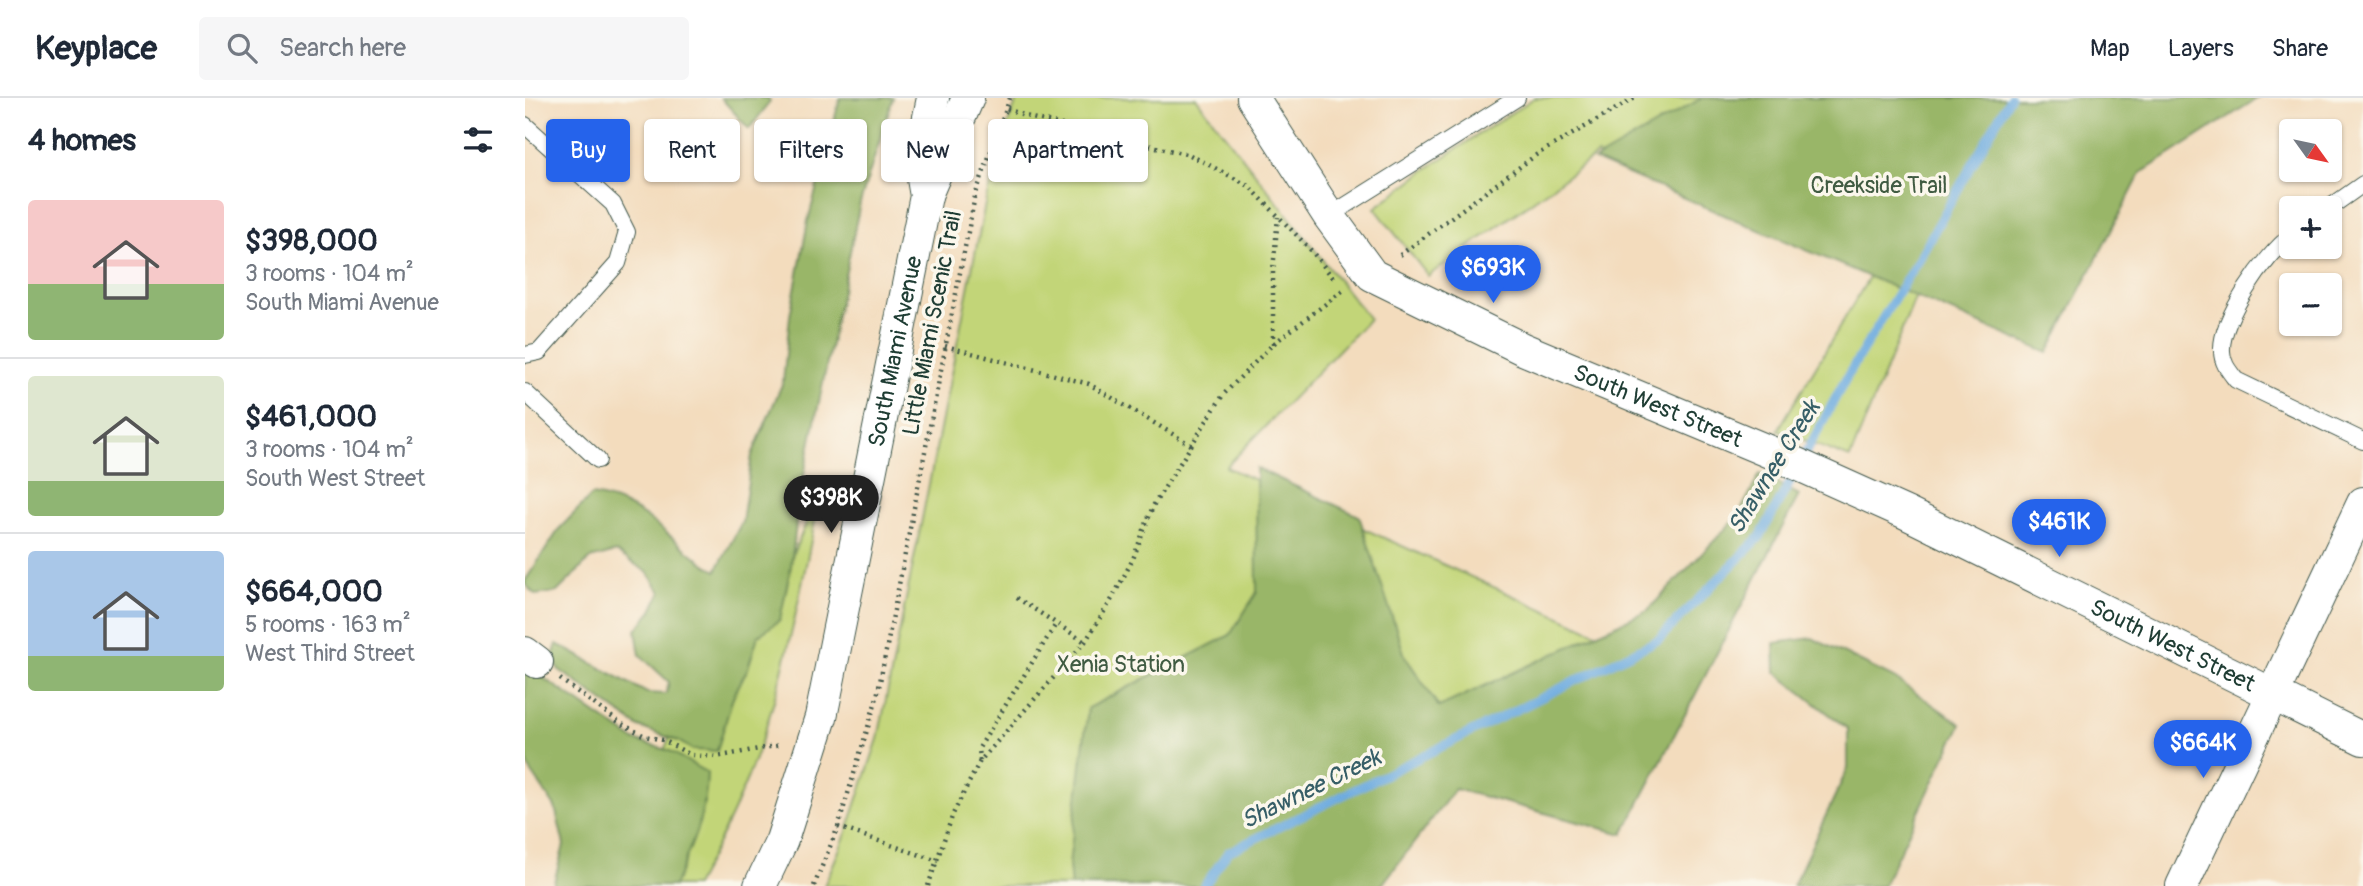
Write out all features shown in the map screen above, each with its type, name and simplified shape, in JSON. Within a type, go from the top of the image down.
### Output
[{"type":"street","name":"South Miami Avenue","points":[[760,886],[782,840],[813,745],[831,672],[926,196],[920,161],[933,98]]},
{"type":"street","points":[[926,196],[968,98]]},
{"type":"street","name":"South West Street","points":[[1253,98],[1329,216],[1372,275],[1523,349],[1822,474],[1906,513],[2363,739]]},
{"type":"street","points":[[2182,886],[2363,503]]},
{"type":"lane","points":[[1329,216],[1517,98]]},
{"type":"lane","points":[[525,125],[613,204],[627,232],[618,263],[539,352],[525,355]]},
{"type":"lane","points":[[2342,199],[2363,184]]},
{"type":"lane","points":[[2279,245],[2257,271],[2223,337],[2225,365],[2236,380],[2363,442]]},
{"type":"lane","points":[[525,391],[599,460]]},
{"type":"path","name":"Little Miami Scenic Trail","points":[[815,884],[838,827],[877,697],[975,196],[1010,98]]},
{"type":"path","points":[[928,886],[953,814],[980,761],[1084,642],[1112,599],[1133,559],[1153,506],[1223,395],[1273,344],[1343,290],[1372,275],[1536,155],[1635,98]]},
{"type":"path","points":[[1007,109],[1032,118],[1190,155],[1249,186],[1309,248],[1343,290]]},
{"type":"path","points":[[1273,344],[1273,271],[1278,216]]},
{"type":"path","points":[[945,346],[1089,384],[1191,445]]},
{"type":"path","points":[[1017,598],[1084,642]]},
{"type":"path","points":[[980,761],[979,748],[1056,624]]},
{"type":"path","points":[[531,657],[620,723],[645,736],[663,740],[691,755],[716,757],[773,745],[813,745]]},
{"type":"path","points":[[838,827],[938,861]]},
{"type":"green space","points":[[721,98],[768,98],[770,102],[754,119],[749,129]]},
{"type":"green space","points":[[840,98],[893,98],[886,119],[881,119],[881,136],[867,181],[867,119],[835,119]]},
{"type":"green space","name":"Xenia Station","points":[[1018,98],[1196,98],[1369,319],[1226,467],[1645,655],[1458,764],[1263,886],[824,886],[846,834],[878,739],[991,182],[1148,182],[1148,119],[1010,119]]},
{"type":"green space","name":"Creekside Trail","points":[[1534,98],[2103,98],[1974,194],[1915,298],[1850,458],[1778,430],[1870,276],[1597,155],[1428,276],[1375,208],[1432,165]]},
{"type":"green space","points":[[1702,98],[2258,98],[2141,173],[2048,353],[1595,160]]},
{"type":"green space","points":[[818,182],[867,182],[799,499],[791,566],[780,620],[758,636],[748,668],[733,697],[717,751],[693,750],[678,741],[639,727],[558,669],[554,653],[557,644],[647,693],[666,694],[669,682],[640,655],[636,630],[652,611],[661,592],[647,572],[616,552],[590,559],[557,592],[535,595],[525,581],[560,528],[592,495],[611,499],[643,515],[716,571],[742,522],[752,455],[783,382],[790,316]]},
{"type":"green space","points":[[1256,468],[1359,516],[1405,656],[1439,707],[1648,610],[1738,516],[1760,474],[1799,495],[1623,834],[1455,789],[1381,886],[1071,886],[1069,865],[1088,708],[1230,635],[1257,592]]},
{"type":"green space","points":[[822,487],[793,628],[764,734],[738,801],[695,886],[602,886],[674,728],[760,630]]},
{"type":"green space","points":[[1812,638],[1894,678],[1961,724],[1883,886],[1793,886],[1848,768],[1848,729],[1775,672],[1774,643]]},
{"type":"green space","points":[[525,670],[542,677],[634,740],[670,751],[707,773],[701,817],[674,886],[553,886],[564,845],[555,807],[528,767],[525,747]]},
{"type":"waterway","name":"Shawnee Creek","points":[[1204,886],[1228,852],[1658,640],[1760,537],[1848,375],[1919,258],[2010,98]]}]
